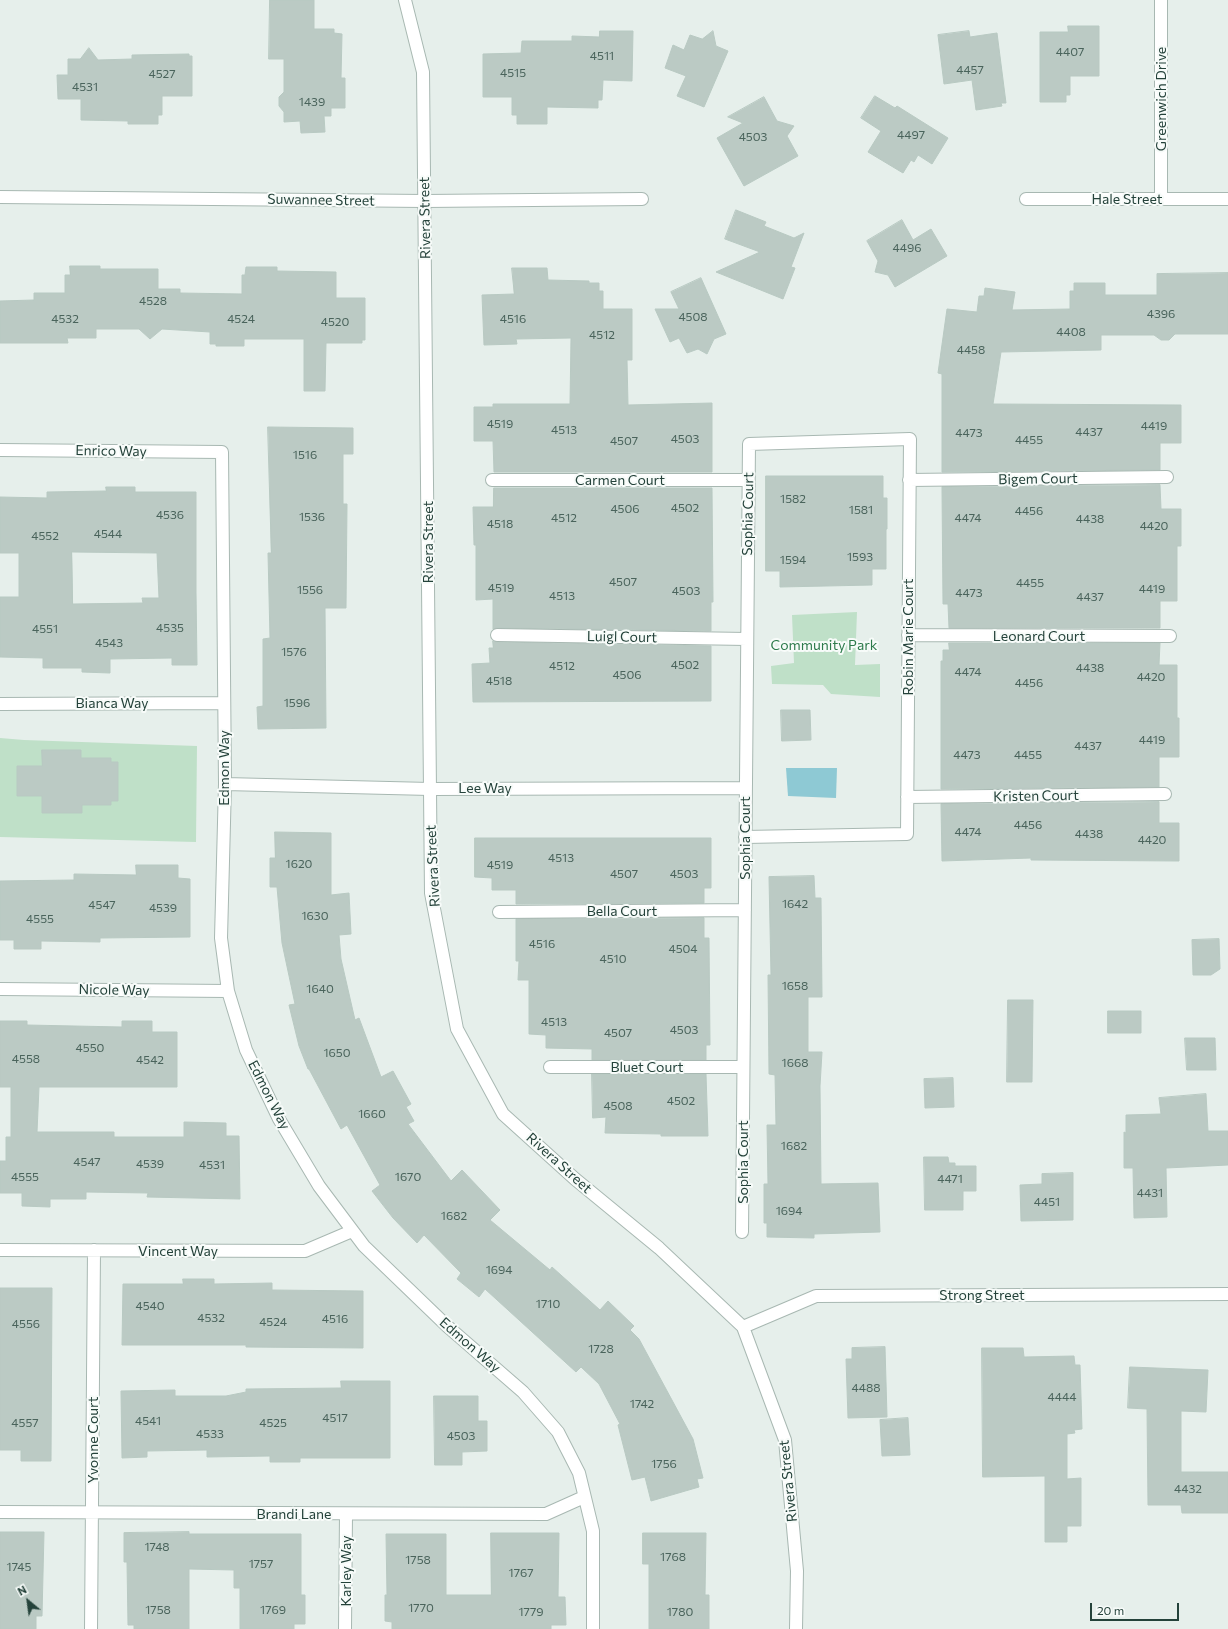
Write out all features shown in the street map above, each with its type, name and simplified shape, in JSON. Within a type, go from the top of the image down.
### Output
[{"type":"street","name":"Rivera Street","points":[[405,0],[423,72],[431,893],[457,1029],[504,1114],[575,1179],[659,1248],[742,1327],[785,1440],[797,1571],[796,1629]]},
{"type":"street","name":"Greenwich Drive","points":[[1161,0],[1162,199]]},
{"type":"street","name":"Suwannee Street","points":[[0,197],[425,201],[642,199]]},
{"type":"street","name":"Hale Street","points":[[1026,199],[1228,199]]},
{"type":"street","name":"Robin Marie Court","points":[[745,838],[907,834],[910,439],[748,444]]},
{"type":"street","name":"Sophia Court","points":[[742,1232],[748,444]]},
{"type":"street","name":"Enrico Way","points":[[0,450],[222,452]]},
{"type":"street","name":"Edmon Way","points":[[222,452],[225,784],[221,938],[228,991],[246,1050],[280,1119],[319,1186],[364,1246],[447,1326],[523,1392],[558,1432],[579,1473],[593,1531],[593,1629]]},
{"type":"street","name":"Bigem Court","points":[[909,480],[1167,477]]},
{"type":"street","name":"Carmen Court","points":[[492,480],[748,480]]},
{"type":"street","name":"Luigl Court","points":[[497,635],[747,639]]},
{"type":"street","name":"Leonard Court","points":[[908,636],[1170,636]]},
{"type":"street","name":"Bianca Way","points":[[0,704],[224,702]]},
{"type":"street","name":"Lee Way","points":[[225,784],[430,788],[746,788]]},
{"type":"street","name":"Kristen Court","points":[[907,797],[1164,794]]},
{"type":"street","name":"Bella Court","points":[[499,912],[745,910]]},
{"type":"street","name":"Nicole Way","points":[[0,989],[228,991]]},
{"type":"street","name":"Bluet Court","points":[[550,1067],[743,1068]]},
{"type":"street","name":"Vincent Way","points":[[0,1250],[304,1251],[352,1230]]},
{"type":"street","name":"Yvonne Court","points":[[91,1629],[94,1250]]},
{"type":"street","name":"Strong Street","points":[[742,1327],[816,1296],[1228,1294]]},
{"type":"street","name":"Brandi Lane","points":[[0,1512],[546,1514],[584,1496]]},
{"type":"street","name":"Karley Way","points":[[345,1629],[346,1514]]},
{"type":"green space","name":"Community Park","points":[[857,612],[855,665],[880,664],[880,697],[831,694],[823,685],[772,684],[771,666],[794,663],[792,615]]},
{"type":"green space","points":[[0,738],[197,746],[196,842],[0,837]]},
{"type":"water","points":[[786,768],[837,768],[836,798],[788,796]]},
{"type":"building","points":[[270,0],[314,0],[314,29],[334,29],[334,33],[342,34],[341,78],[345,78],[345,108],[331,108],[331,116],[324,116],[325,132],[301,133],[300,121],[284,122],[284,112],[279,106],[279,97],[284,92],[284,59],[269,59]]},
{"type":"building","points":[[1068,26],[1099,26],[1099,76],[1070,76],[1070,95],[1066,95],[1066,102],[1040,102],[1040,32],[1068,32]]},
{"type":"building","points":[[600,31],[633,31],[632,81],[603,80],[602,100],[598,100],[598,108],[547,107],[547,124],[517,124],[517,115],[512,115],[512,97],[483,97],[483,54],[521,53],[522,41],[572,41],[572,36],[599,37]]},
{"type":"building","points":[[713,31],[716,46],[728,51],[704,107],[677,96],[686,76],[665,68],[673,45],[684,50],[690,35],[702,39]]},
{"type":"building","points":[[969,31],[970,37],[997,33],[1006,103],[1001,103],[1002,106],[976,110],[972,80],[944,84],[938,35]]},
{"type":"building","points":[[89,48],[98,60],[132,59],[132,55],[189,54],[189,56],[192,56],[192,96],[162,96],[162,115],[158,115],[158,124],[128,124],[128,121],[81,120],[81,99],[58,99],[57,75],[68,75],[68,59],[80,59]]},
{"type":"building","points":[[875,96],[895,108],[897,106],[948,138],[932,164],[918,155],[914,162],[911,160],[903,173],[868,152],[881,131],[861,118]]},
{"type":"building","points":[[764,97],[777,121],[794,126],[787,136],[798,156],[744,186],[717,138],[743,123],[728,117]]},
{"type":"building","points":[[736,210],[766,222],[764,226],[794,238],[804,233],[791,267],[795,268],[783,299],[716,272],[760,252],[725,239]]},
{"type":"building","points":[[902,220],[913,240],[931,229],[947,256],[895,287],[888,275],[875,272],[878,261],[867,241]]},
{"type":"building","points":[[70,266],[100,266],[100,269],[158,269],[158,289],[180,289],[180,293],[242,294],[242,275],[245,275],[246,267],[277,267],[277,271],[336,272],[336,298],[365,298],[365,340],[362,340],[362,343],[326,343],[325,391],[304,391],[304,339],[244,339],[244,346],[216,346],[216,344],[210,344],[210,332],[162,329],[150,339],[139,329],[96,329],[96,338],[67,338],[68,343],[0,343],[0,301],[34,300],[34,293],[65,293],[65,275],[70,275]]},
{"type":"building","points":[[512,268],[547,268],[548,280],[589,281],[589,283],[599,283],[599,291],[603,291],[603,309],[632,309],[632,360],[627,360],[628,405],[712,403],[712,472],[494,472],[493,441],[474,441],[474,407],[493,407],[493,404],[570,404],[571,338],[516,339],[517,344],[484,345],[482,295],[514,294]]},
{"type":"building","points":[[1228,273],[1228,334],[1175,334],[1169,340],[1161,340],[1154,335],[1101,335],[1101,350],[1001,352],[993,404],[1181,405],[1181,443],[1160,443],[1160,470],[942,472],[942,374],[938,373],[947,309],[977,312],[979,296],[984,296],[985,288],[1015,292],[1012,310],[1070,309],[1070,291],[1074,291],[1074,283],[1105,283],[1105,295],[1157,295],[1157,274]]},
{"type":"building","points":[[701,278],[726,334],[714,339],[707,354],[698,349],[687,353],[679,338],[670,342],[655,309],[679,309],[671,292]]},
{"type":"building","points":[[268,427],[353,428],[353,454],[343,454],[343,504],[347,504],[346,608],[325,608],[326,728],[258,729],[257,707],[263,706],[263,639],[270,638],[268,553],[271,553]]},
{"type":"building","points":[[766,476],[883,476],[883,498],[887,498],[886,569],[872,569],[872,585],[780,587],[780,571],[766,571]]},
{"type":"building","points":[[1160,485],[1161,509],[1181,509],[1181,546],[1177,546],[1177,601],[1160,601],[1160,628],[949,628],[948,604],[943,604],[942,487]]},
{"type":"building","points":[[106,487],[135,487],[135,492],[196,492],[197,665],[172,665],[172,658],[110,659],[110,673],[82,672],[82,668],[43,668],[43,658],[0,657],[0,597],[19,597],[19,553],[0,553],[0,497],[47,498],[47,492],[106,491]],"holes":[[[72,552],[157,553],[159,598],[142,598],[143,603],[73,604]]]},
{"type":"building","points":[[494,488],[712,488],[713,602],[711,602],[711,631],[493,629],[493,599],[476,600],[476,545],[474,545],[473,507],[493,507]]},
{"type":"building","points":[[493,641],[711,646],[711,701],[473,702],[472,664],[490,663],[489,648],[493,648]]},
{"type":"building","points":[[949,643],[1160,643],[1159,665],[1177,665],[1179,757],[1159,757],[1159,787],[941,789],[941,661],[943,661],[943,650],[949,650]]},
{"type":"building","points":[[781,710],[810,710],[811,740],[782,741]]},
{"type":"building","points":[[42,750],[81,750],[81,758],[111,758],[111,762],[118,762],[118,801],[111,801],[111,805],[82,805],[82,813],[42,813],[42,796],[17,796],[17,766],[42,766]]},
{"type":"building","points":[[1159,802],[1159,823],[1179,823],[1179,861],[1031,860],[1031,858],[942,861],[941,804]]},
{"type":"building","points":[[275,832],[331,833],[331,895],[349,893],[351,934],[339,935],[341,959],[355,1020],[359,1018],[381,1077],[393,1071],[411,1104],[406,1107],[414,1121],[408,1124],[451,1181],[462,1170],[500,1210],[490,1220],[550,1270],[552,1267],[600,1310],[608,1301],[634,1326],[630,1330],[639,1339],[693,1439],[703,1478],[697,1479],[699,1487],[651,1501],[645,1477],[632,1480],[618,1425],[620,1424],[599,1384],[581,1367],[576,1372],[485,1289],[479,1297],[457,1279],[461,1273],[424,1235],[417,1243],[393,1218],[372,1191],[380,1185],[347,1125],[341,1129],[308,1069],[299,1046],[289,1005],[295,1004],[282,943],[277,887],[270,887],[270,858],[275,858]]},
{"type":"building","points":[[475,838],[711,838],[711,888],[704,888],[704,903],[516,904],[516,890],[492,890],[492,878],[475,877]]},
{"type":"building","points":[[136,865],[178,865],[178,878],[190,879],[190,937],[100,938],[100,942],[41,941],[41,949],[14,949],[14,940],[0,940],[0,881],[74,880],[74,874],[136,875]]},
{"type":"building","points":[[814,876],[815,898],[821,898],[822,997],[808,997],[808,1052],[822,1052],[820,1086],[821,1184],[878,1183],[880,1232],[814,1234],[814,1238],[767,1237],[767,1223],[764,1223],[764,1184],[768,1184],[767,1125],[776,1125],[775,1075],[769,1074],[768,975],[771,975],[769,877]]},
{"type":"building","points":[[704,918],[704,938],[709,938],[710,1045],[706,1045],[706,1060],[592,1060],[592,1049],[546,1048],[546,1035],[529,1034],[529,980],[518,980],[519,961],[516,961],[516,919]]},
{"type":"building","points":[[1219,939],[1220,969],[1211,975],[1193,975],[1192,940]]},
{"type":"building","points":[[1008,1000],[1033,1000],[1032,1082],[1007,1082]]},
{"type":"building","points":[[1108,1011],[1141,1011],[1141,1033],[1108,1033]]},
{"type":"building","points":[[0,1021],[27,1021],[27,1025],[122,1027],[122,1021],[152,1021],[152,1032],[177,1032],[177,1087],[39,1087],[37,1132],[114,1132],[114,1137],[184,1137],[184,1122],[226,1123],[226,1136],[239,1136],[240,1199],[147,1197],[148,1193],[86,1192],[86,1199],[50,1199],[50,1207],[22,1206],[22,1193],[0,1193],[0,1161],[6,1161],[6,1137],[11,1137],[11,1087],[0,1087]]},
{"type":"building","points":[[1185,1038],[1215,1038],[1216,1070],[1187,1070]]},
{"type":"building","points":[[592,1074],[706,1074],[708,1136],[661,1136],[661,1134],[605,1133],[606,1117],[593,1118]]},
{"type":"building","points":[[953,1078],[954,1107],[925,1108],[924,1079]]},
{"type":"building","points":[[1206,1094],[1208,1131],[1228,1131],[1228,1165],[1166,1168],[1167,1217],[1134,1218],[1133,1168],[1124,1168],[1124,1132],[1126,1133],[1126,1115],[1161,1114],[1159,1098]]},
{"type":"building","points":[[924,1157],[948,1157],[949,1163],[955,1163],[955,1166],[976,1166],[976,1191],[963,1191],[963,1210],[925,1210]]},
{"type":"building","points":[[1073,1173],[1073,1220],[1021,1221],[1020,1185],[1042,1184],[1042,1174]]},
{"type":"building","points":[[183,1279],[214,1279],[214,1284],[272,1283],[272,1290],[363,1291],[363,1348],[246,1347],[246,1345],[122,1345],[123,1284],[183,1284]]},
{"type":"building","points":[[0,1288],[52,1288],[51,1461],[21,1461],[21,1450],[0,1450]]},
{"type":"building","points":[[885,1347],[887,1417],[848,1418],[846,1359],[852,1359],[852,1348]]},
{"type":"building","points":[[982,1348],[1023,1348],[1024,1357],[1074,1356],[1075,1365],[1080,1365],[1082,1429],[1074,1430],[1075,1433],[1067,1434],[1067,1479],[1081,1478],[1081,1526],[1067,1526],[1067,1542],[1045,1542],[1045,1476],[983,1477]]},
{"type":"building","points":[[1130,1367],[1208,1370],[1206,1412],[1181,1411],[1181,1472],[1228,1472],[1228,1513],[1182,1513],[1181,1505],[1148,1505],[1147,1409],[1128,1408]]},
{"type":"building","points":[[341,1381],[390,1381],[390,1458],[300,1458],[300,1462],[270,1462],[270,1456],[207,1457],[207,1450],[147,1451],[147,1457],[122,1458],[121,1391],[175,1390],[175,1396],[226,1396],[246,1392],[246,1389],[341,1388]]},
{"type":"building","points":[[434,1396],[478,1396],[478,1421],[487,1421],[487,1451],[462,1452],[462,1465],[435,1465]]},
{"type":"building","points":[[908,1418],[910,1455],[882,1456],[880,1420]]},
{"type":"building","points":[[0,1532],[44,1532],[42,1616],[36,1616],[36,1629],[0,1629]]},
{"type":"building","points":[[189,1532],[189,1534],[301,1534],[301,1595],[305,1595],[305,1624],[294,1624],[294,1629],[240,1629],[240,1588],[234,1588],[234,1570],[189,1569],[189,1629],[134,1629],[134,1625],[128,1625],[127,1562],[124,1562],[124,1533]]},
{"type":"building","points":[[491,1533],[559,1533],[558,1597],[565,1597],[566,1625],[551,1625],[551,1629],[392,1629],[392,1622],[385,1621],[385,1595],[387,1595],[386,1534],[446,1534],[446,1595],[491,1595]]},
{"type":"building","points":[[643,1533],[706,1533],[705,1595],[709,1595],[709,1629],[649,1629],[649,1564],[643,1564]]}]
